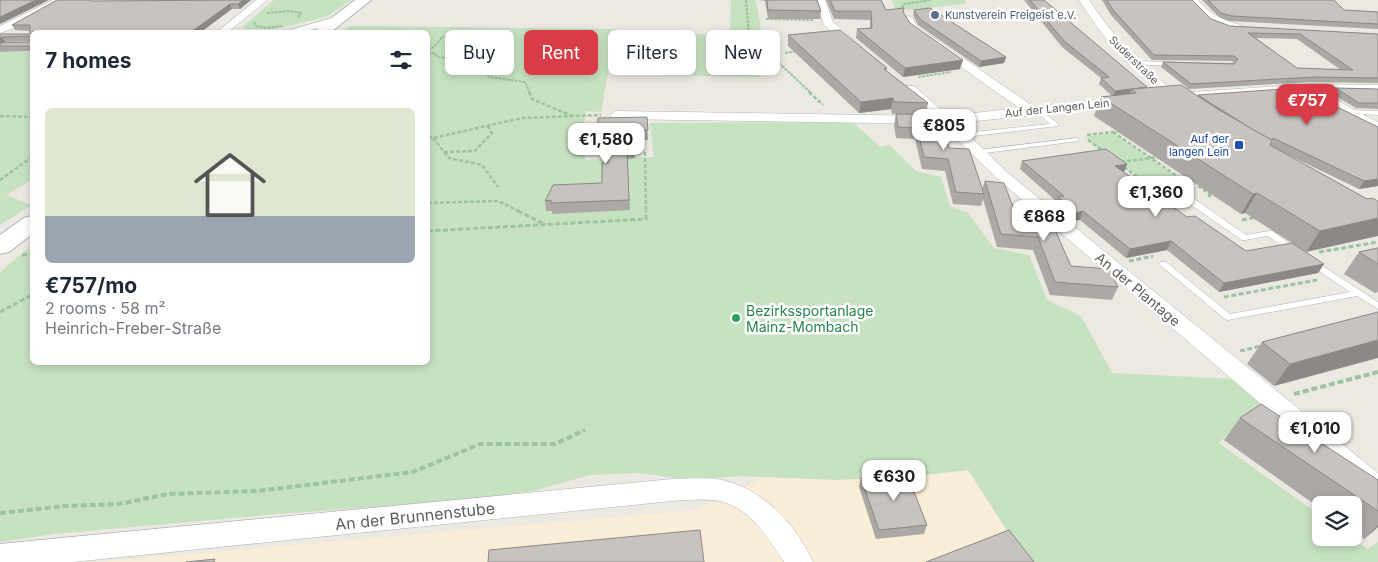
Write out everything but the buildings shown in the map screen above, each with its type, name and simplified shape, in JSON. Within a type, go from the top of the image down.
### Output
[{"type":"main road","points":[[325,30],[364,0]]},
{"type":"main road","points":[[0,247],[30,224]]},
{"type":"street","points":[[0,28],[49,0]]},
{"type":"street","points":[[0,28],[16,24],[60,0]]},
{"type":"street","points":[[224,30],[262,0]]},
{"type":"street","points":[[820,0],[828,23],[866,55]]},
{"type":"street","name":"Suderstraße","points":[[1084,0],[1114,42],[1134,63],[1174,96],[1195,110]]},
{"type":"street","points":[[1193,0],[1214,21],[1228,26],[1252,28]]},
{"type":"street","points":[[301,30],[342,18]]},
{"type":"street","points":[[908,19],[913,28],[1035,111]]},
{"type":"street","points":[[0,35],[16,35]]},
{"type":"street","name":"An der Plantage","points":[[897,80],[976,143],[1004,177],[1378,488]]},
{"type":"street","points":[[1311,88],[1349,112],[1378,127]]},
{"type":"street","points":[[1153,98],[1311,88],[1378,89]]},
{"type":"street","name":"Auf der Langen Lein","points":[[616,115],[945,120],[1134,100]]},
{"type":"street","name":"An der Brunnenstube","points":[[0,557],[672,490],[703,490],[723,491],[740,497],[756,507],[775,528],[799,562]]},
{"type":"lane","points":[[1134,63],[1184,64]]},
{"type":"lane","points":[[976,143],[1056,125],[1035,111]]},
{"type":"lane","points":[[1349,112],[1378,113]]},
{"type":"lane","points":[[976,143],[1079,138]]},
{"type":"lane","points":[[1174,189],[1244,238],[1269,233],[1378,306]]},
{"type":"lane","points":[[1163,264],[1228,317],[1359,293]]},
{"type":"path","points":[[746,0],[749,35],[827,108]]},
{"type":"path","points":[[262,14],[295,11]]},
{"type":"path","points":[[766,19],[827,20]]},
{"type":"path","points":[[258,27],[271,28]]},
{"type":"path","points":[[430,50],[442,37],[445,37]]},
{"type":"path","points":[[785,53],[805,51]]},
{"type":"path","points":[[430,52],[436,53],[437,57],[445,58]]},
{"type":"path","points":[[897,80],[956,72]]},
{"type":"path","points":[[488,75],[489,77],[525,82],[532,99],[572,117]]},
{"type":"path","points":[[430,138],[522,118],[616,115]]},
{"type":"path","points":[[0,116],[30,117]]},
{"type":"path","points":[[444,152],[475,151],[492,133],[487,125]]},
{"type":"path","points":[[1079,138],[1122,130]]},
{"type":"path","points":[[1113,132],[1193,186]]},
{"type":"path","points":[[434,138],[448,158],[482,165],[498,187]]},
{"type":"path","points":[[430,231],[646,218],[646,152]]},
{"type":"path","points":[[1119,163],[1161,157]]},
{"type":"path","points":[[0,180],[30,158]]},
{"type":"path","points":[[1125,177],[1135,175]]},
{"type":"path","points":[[1158,192],[1207,185]]},
{"type":"path","points":[[430,202],[498,201],[545,224]]},
{"type":"path","points":[[1242,220],[1262,216]]},
{"type":"path","points":[[1302,256],[1378,242]]},
{"type":"path","points":[[1207,300],[1334,277]]},
{"type":"path","points":[[0,312],[30,297]]},
{"type":"path","points":[[1219,356],[1266,345]]},
{"type":"path","points":[[1294,394],[1378,372]]},
{"type":"path","points":[[0,513],[66,506],[119,504],[168,494],[257,491],[413,472],[480,444],[556,444],[584,430]]},
{"type":"shaded area","points":[[969,470],[1027,562],[100,562],[696,510],[766,477],[837,480],[915,476]]},
{"type":"green space","points":[[274,0],[351,0],[326,17],[275,29],[245,29],[242,27]]},
{"type":"green space","points":[[731,0],[756,0],[761,30],[730,30]]},
{"type":"green space","points":[[892,0],[965,0],[965,4],[909,10],[895,8]]},
{"type":"green space","name":"Bezirkssportanlage Mainz-Mombach","points":[[350,26],[616,29],[608,30],[608,73],[601,112],[586,111],[583,129],[585,160],[654,157],[650,123],[853,122],[880,147],[890,145],[916,171],[941,177],[950,206],[968,213],[994,248],[1029,255],[1047,300],[1081,316],[1112,373],[1233,379],[1353,491],[1240,422],[1219,443],[1312,510],[1312,546],[1362,546],[1367,549],[1378,542],[1378,562],[1027,562],[968,470],[915,476],[837,480],[741,476],[693,480],[637,473],[590,475],[533,491],[455,501],[278,514],[54,534],[0,542],[0,272],[30,247],[30,365],[430,365],[430,30],[344,30]]},
{"type":"green space","points":[[696,34],[706,35],[706,75],[760,75],[760,77],[661,75],[696,75]]},
{"type":"green space","points":[[0,52],[30,52],[30,181],[6,195],[30,204],[30,206],[0,225]]},
{"type":"green space","points":[[1112,133],[1190,186],[1159,191],[1084,137]]},
{"type":"place","name":"Kunstverein Freigeist e.V.","points":[[935,15]]},
{"type":"place","name":"Auf der langen Lein","points":[[1239,145]]},
{"type":"place","name":"Bezirkssportanlage Mainz-Mombach","points":[[736,318]]}]
